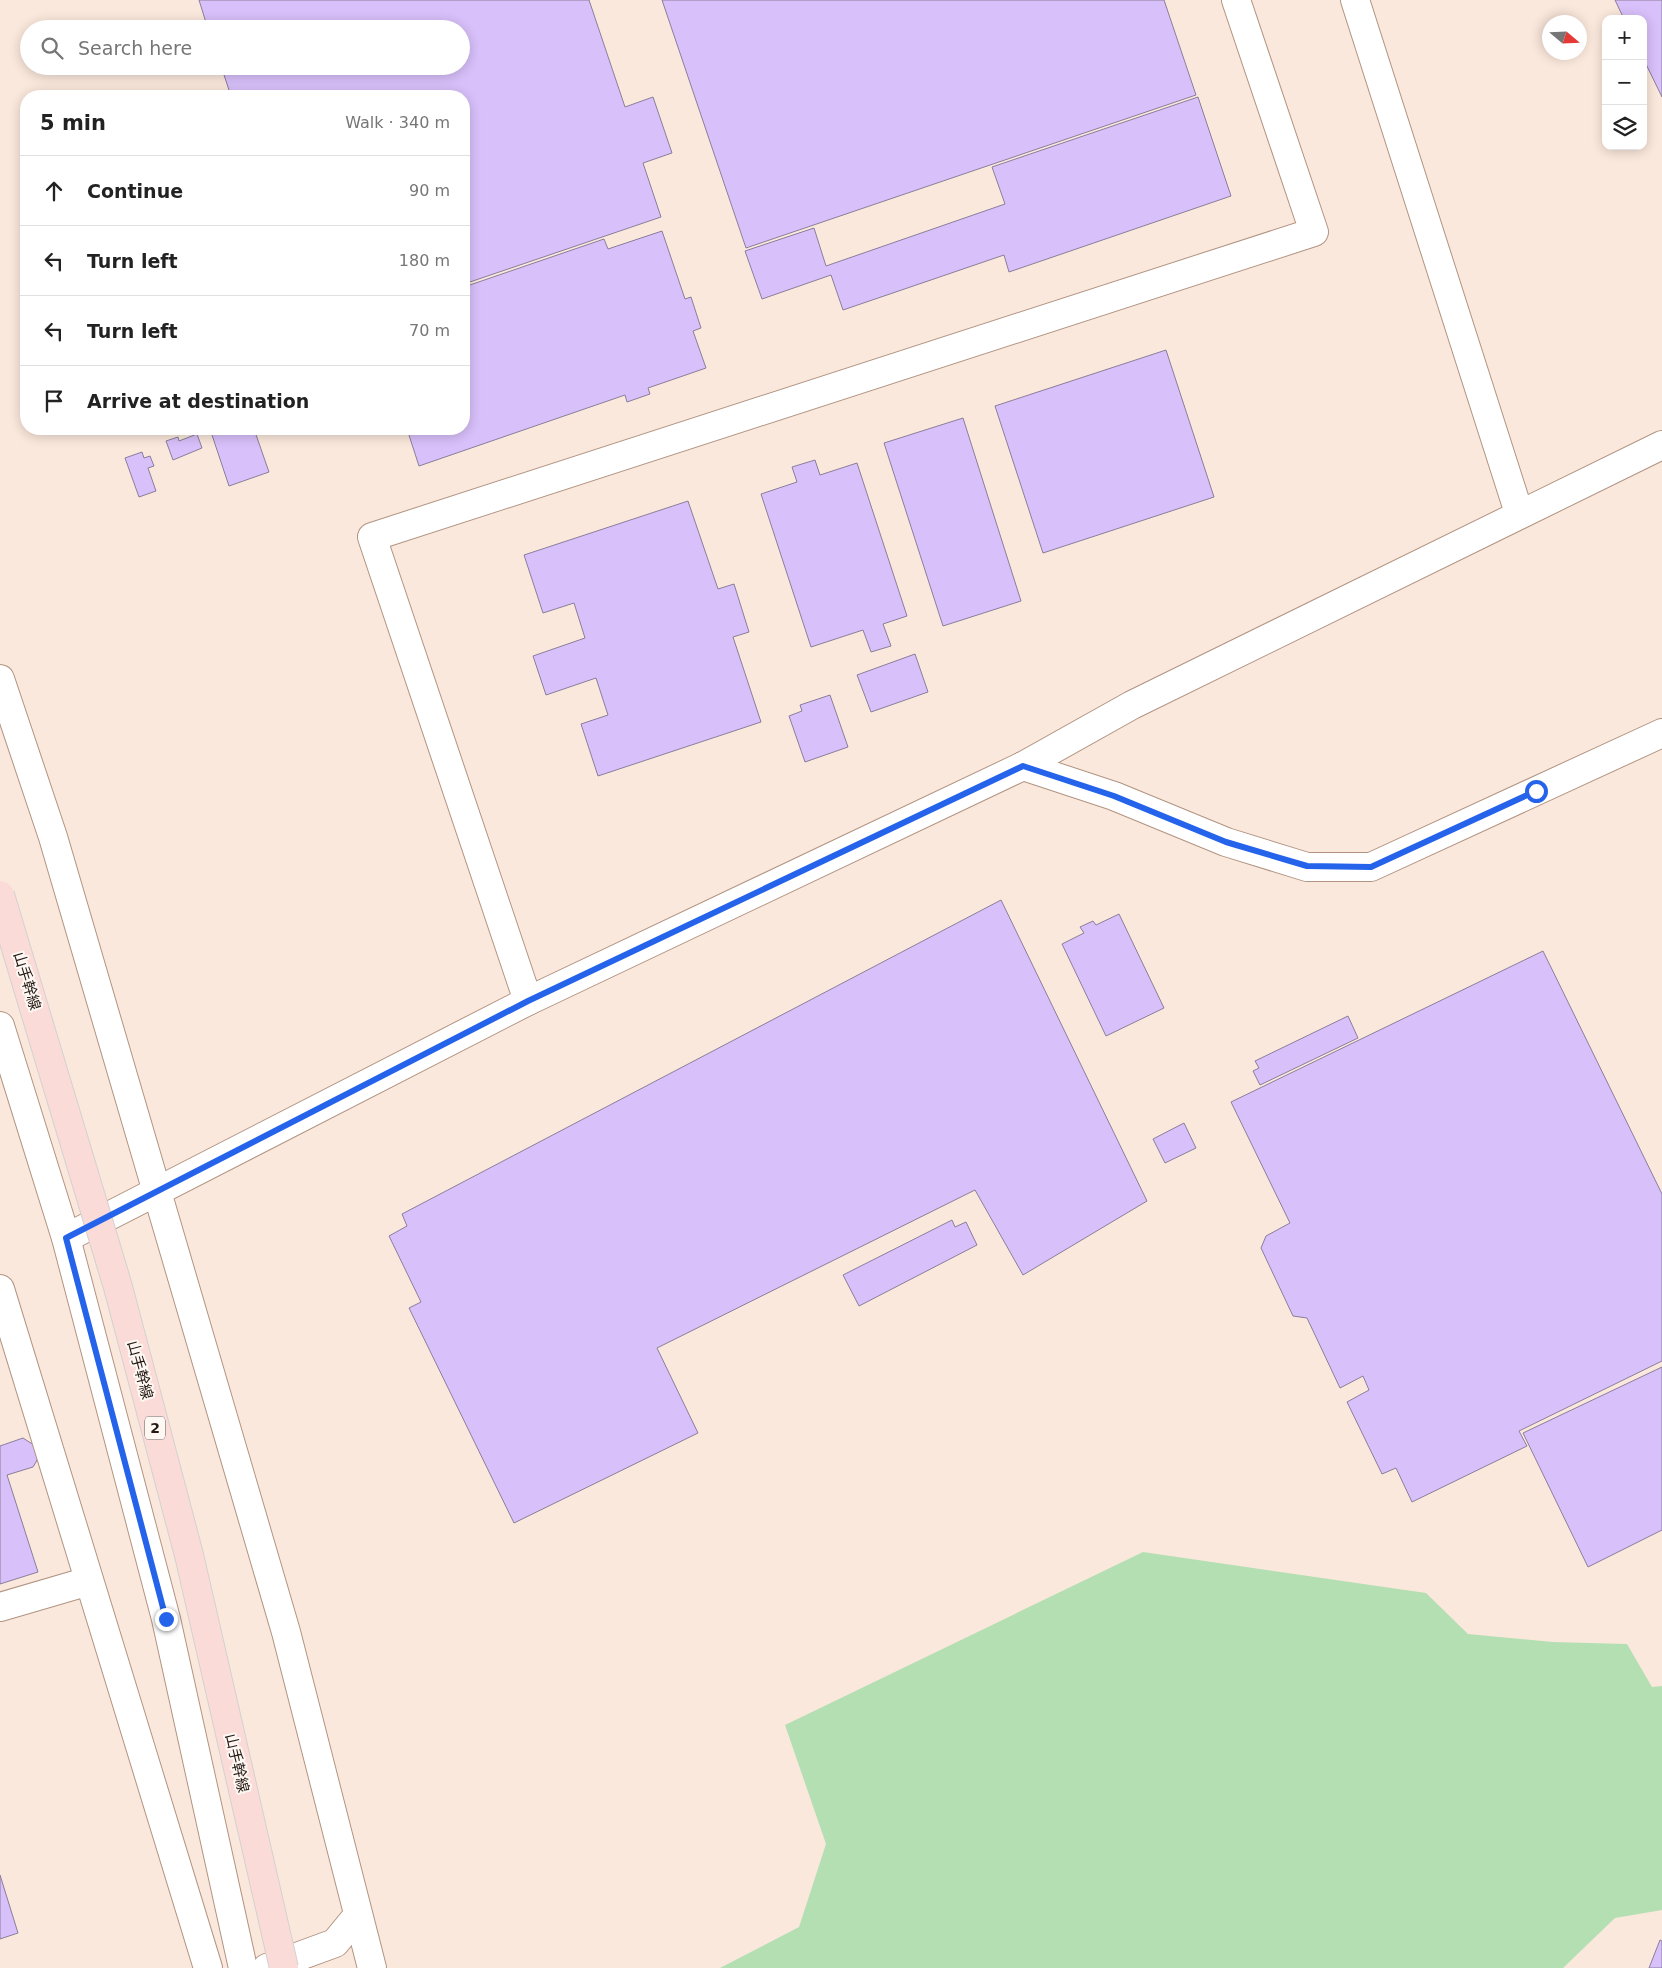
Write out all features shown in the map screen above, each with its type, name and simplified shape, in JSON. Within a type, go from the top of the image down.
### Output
[{"type":"main road","name":"山手幹線","points":[[0,895],[118,1287],[184,1536],[284,1968]]},
{"type":"street","points":[[528,1001],[372,537],[1314,232],[1236,0]]},
{"type":"street","points":[[1355,0],[1519,514]]},
{"type":"street","points":[[66,1238],[528,1001],[1023,766],[1132,705],[1662,445]]},
{"type":"street","points":[[0,679],[53,837],[286,1632],[372,1968]]},
{"type":"street","points":[[1023,766],[1114,796],[1226,842],[1307,866],[1371,867],[1662,733]]},
{"type":"street","points":[[0,1026],[66,1238],[166,1619],[243,1968]]},
{"type":"street","points":[[2,1302],[208,1968]]},
{"type":"street","points":[[0,1607],[89,1581]]},
{"type":"street","points":[[267,1968],[335,1943],[358,1915]]},
{"type":"green space","points":[[1143,1552],[1426,1593],[1468,1634],[1553,1642],[1627,1644],[1652,1687],[1662,1686],[1662,1910],[1615,1918],[1563,1968],[720,1968],[799,1927],[826,1844],[785,1725]]},
{"type":"building","points":[[199,0],[589,0],[625,107],[653,97],[672,153],[643,163],[661,217],[470,282],[470,90],[229,90],[224,75],[470,75],[470,20],[205,20]]},
{"type":"building","points":[[662,0],[1164,0],[1196,95],[746,248]]},
{"type":"building","points":[[1615,0],[1662,0],[1662,97],[1647,66],[1647,15],[1622,15]]},
{"type":"building","points":[[1198,97],[1231,196],[1009,272],[1004,255],[843,310],[831,275],[762,299],[745,251],[814,228],[826,266],[1005,204],[992,167]]},
{"type":"building","points":[[662,231],[685,299],[691,297],[701,328],[693,331],[706,368],[648,388],[650,394],[627,402],[625,395],[419,466],[409,435],[470,435],[470,285],[604,239],[608,249]]},
{"type":"building","points":[[1166,350],[1214,497],[1043,553],[995,406]]},
{"type":"building","points":[[963,418],[1021,601],[943,626],[884,443]]},
{"type":"building","points":[[197,435],[202,448],[173,460],[166,441],[178,437],[179,441]]},
{"type":"building","points":[[212,435],[256,435],[269,472],[229,486]]},
{"type":"building","points":[[142,452],[144,458],[150,456],[154,466],[148,468],[156,491],[139,497],[125,458]]},
{"type":"building","points":[[815,460],[820,475],[857,463],[907,616],[883,624],[891,646],[871,652],[863,630],[811,647],[761,494],[797,482],[792,467]]},
{"type":"building","points":[[688,501],[718,589],[734,584],[749,632],[733,637],[761,722],[598,776],[581,724],[608,715],[596,678],[546,695],[533,656],[585,638],[574,603],[543,613],[524,555]]},
{"type":"building","points":[[915,654],[928,692],[871,712],[857,675]]},
{"type":"building","points":[[830,695],[848,747],[805,762],[789,716],[802,711],[800,705]]},
{"type":"building","points":[[1001,900],[1147,1201],[1023,1275],[975,1190],[657,1348],[698,1433],[514,1523],[409,1308],[421,1302],[389,1236],[407,1226],[402,1214]]},
{"type":"building","points":[[1119,914],[1164,1008],[1106,1036],[1062,944],[1084,933],[1080,927],[1093,921],[1096,925]]},
{"type":"building","points":[[1543,951],[1662,1194],[1662,1361],[1519,1431],[1527,1446],[1412,1502],[1396,1468],[1382,1474],[1347,1402],[1369,1390],[1363,1376],[1340,1388],[1307,1318],[1293,1316],[1261,1248],[1266,1236],[1290,1223],[1231,1102]]},
{"type":"building","points":[[1348,1016],[1358,1038],[1260,1085],[1253,1071],[1259,1068],[1255,1061]]},
{"type":"building","points":[[1184,1123],[1196,1148],[1165,1163],[1153,1139]]},
{"type":"building","points":[[952,1220],[955,1227],[966,1222],[977,1245],[859,1306],[843,1275]]},
{"type":"building","points":[[1662,1367],[1662,1530],[1588,1567],[1523,1433]]},
{"type":"building","points":[[23,1438],[37,1447],[39,1456],[33,1467],[7,1475],[38,1572],[0,1584],[0,1446]]},
{"type":"building","points":[[0,1875],[18,1933],[0,1939]]},
{"type":"building","points":[[1660,1940],[1662,1941],[1662,1968],[1649,1968]]},
{"type":"route","points":[[166,1619],[66,1238],[528,1001],[1023,766],[1114,796],[1226,842],[1307,866],[1371,867],[1536,791]]}]
